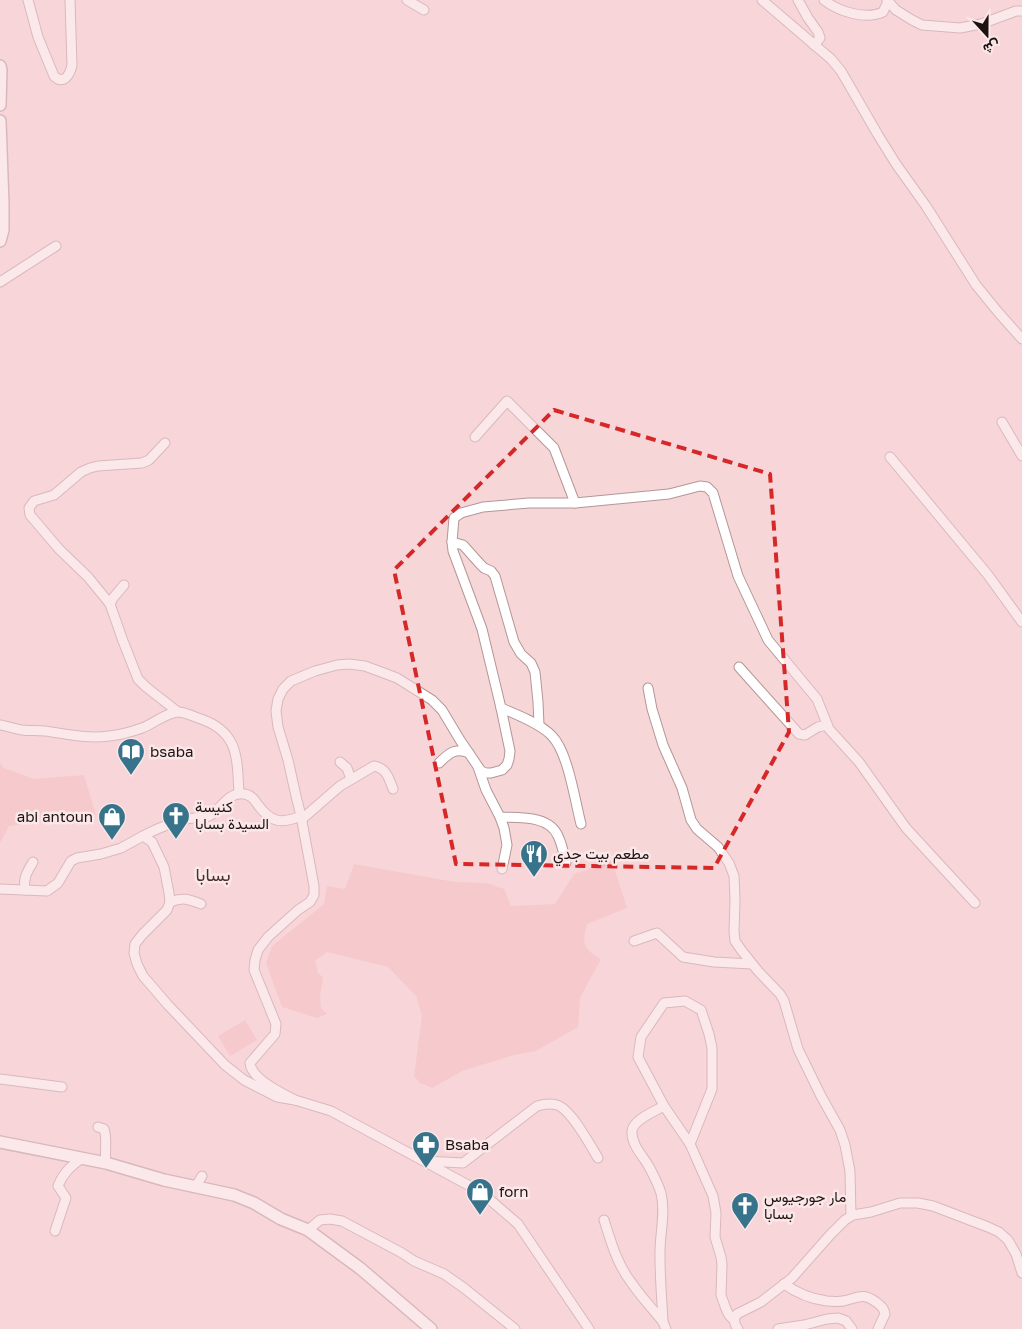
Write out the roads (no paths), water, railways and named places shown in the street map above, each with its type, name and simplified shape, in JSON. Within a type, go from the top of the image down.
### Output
[{"type":"street","points":[[28,0],[38,37],[54,76],[61,79],[70,74],[72,65],[70,0]]},
{"type":"street","points":[[407,0],[424,10]]},
{"type":"street","points":[[762,0],[831,59],[841,71],[896,164],[926,206],[976,285],[1022,339]]},
{"type":"street","points":[[798,0],[818,32],[820,38],[814,45]]},
{"type":"street","points":[[824,0],[844,12],[871,14],[883,12],[888,1],[896,10],[922,25],[960,28],[982,24],[1016,11],[1022,11]]},
{"type":"street","points":[[0,66],[0,105]]},
{"type":"street","points":[[0,121],[3,204],[0,241]]},
{"type":"street","points":[[0,282],[56,246]]},
{"type":"street","points":[[475,437],[507,401],[554,448],[575,503]]},
{"type":"street","points":[[1002,422],[1022,456]]},
{"type":"street","points":[[165,443],[149,460],[142,463],[98,466],[81,472],[54,495],[34,501],[29,508],[30,514],[59,549],[88,577],[110,604],[138,679],[178,712],[210,722],[224,731],[229,737],[236,760],[239,794]]},
{"type":"street","points":[[890,457],[988,575],[1022,622]]},
{"type":"street","points":[[478,767],[486,773],[502,770],[507,766],[510,751],[482,629],[454,551],[452,542],[454,518],[461,512],[503,504],[575,503],[669,494],[700,486],[707,487],[713,493],[730,552],[744,590],[768,640],[817,700],[827,724],[859,762],[906,828],[975,903]]},
{"type":"street","points":[[452,542],[463,545],[484,568],[491,571],[495,576],[514,642],[521,654],[532,663],[535,672],[538,725]]},
{"type":"street","points":[[110,604],[124,585]]},
{"type":"street","points":[[295,1100],[262,1081],[250,1068],[250,1063],[275,1034],[276,1024],[254,970],[258,950],[268,937],[310,902],[314,895],[302,818],[278,727],[276,711],[278,699],[283,689],[291,681],[302,676],[337,665],[350,664],[365,666],[397,678],[432,700],[442,710],[470,753],[500,817],[507,845],[502,869]]},
{"type":"street","points":[[739,667],[799,734],[805,735],[827,724]]},
{"type":"street","points":[[648,688],[663,745],[682,788],[691,820],[697,828],[718,846],[734,876],[734,936],[738,945],[752,964],[780,994],[784,1001],[798,1049],[840,1130],[850,1171],[850,1216]]},
{"type":"street","points":[[501,708],[538,725],[556,740],[565,760],[581,824]]},
{"type":"street","points":[[0,725],[20,730],[43,730],[86,737],[106,736],[124,734],[143,728],[178,712]]},
{"type":"street","points":[[439,763],[453,751],[462,750],[470,753]]},
{"type":"street","points":[[340,762],[347,768],[351,779]]},
{"type":"street","points":[[0,888],[47,891],[58,883],[71,861],[121,848],[178,821],[204,818],[217,810],[231,796],[245,794],[253,797],[269,816],[281,822],[302,818],[333,791],[374,766],[384,770],[389,777],[393,789]]},
{"type":"street","points":[[500,817],[530,819],[548,824],[558,836],[566,863]]},
{"type":"street","points":[[143,836],[152,842],[164,868],[170,902],[167,910],[135,944],[134,953],[137,964],[143,976],[199,1038],[244,1080],[277,1097],[295,1100],[331,1111],[468,1185],[489,1199],[518,1224],[589,1329]]},
{"type":"street","points":[[25,890],[26,874],[33,862]]},
{"type":"street","points":[[170,902],[188,899],[201,904]]},
{"type":"street","points":[[634,941],[658,933],[684,957],[714,962],[752,964]]},
{"type":"street","points":[[690,1144],[712,1089],[713,1056],[709,1034],[701,1010],[685,1001],[664,1003],[641,1037],[638,1057],[664,1106],[690,1144],[713,1196],[716,1213],[715,1237],[722,1264],[721,1295],[726,1309],[738,1329]]},
{"type":"street","points":[[0,1079],[62,1087]]},
{"type":"street","points":[[423,1161],[463,1163],[537,1106],[547,1104],[558,1105],[569,1113],[598,1158]]},
{"type":"street","points":[[664,1106],[636,1123],[632,1132],[635,1146],[657,1184],[662,1201],[663,1220],[660,1258],[665,1326]]},
{"type":"street","points":[[98,1127],[104,1129],[107,1135],[104,1154],[106,1163]]},
{"type":"street","points":[[0,1142],[106,1163],[164,1180],[234,1195],[308,1230],[362,1269],[431,1329]]},
{"type":"street","points":[[55,1231],[66,1198],[58,1186],[62,1176],[82,1158]]},
{"type":"street","points":[[196,1186],[202,1176]]},
{"type":"street","points":[[734,1320],[737,1314],[761,1302],[784,1284],[839,1225],[850,1216],[900,1203],[918,1203],[933,1206],[988,1227],[1003,1235],[1016,1254],[1022,1273]]},
{"type":"street","points":[[308,1230],[320,1220],[342,1221],[444,1274],[515,1329]]},
{"type":"street","points":[[604,1220],[614,1250],[630,1282],[665,1326]]},
{"type":"street","points":[[784,1284],[808,1298],[842,1301],[854,1297],[867,1296],[885,1312],[878,1329]]},
{"type":"street","points":[[778,1329],[838,1318],[846,1321],[852,1329]]},
{"type":"place","name":"bsaba","points":[[131,776]]},
{"type":"place","name":"كنيسة السيدة بسابا","points":[[176,840]]},
{"type":"place","name":"abi antoun","points":[[112,841]]},
{"type":"place","name":"مطعم بيت جدي","points":[[534,878]]},
{"type":"place","name":"Bsaba","points":[[426,1169]]},
{"type":"place","name":"forn","points":[[480,1216]]},
{"type":"place","name":"مار جورجيوس بسابا","points":[[745,1230]]},
{"type":"district","name":"بسابا","points":[[213,875]]}]
